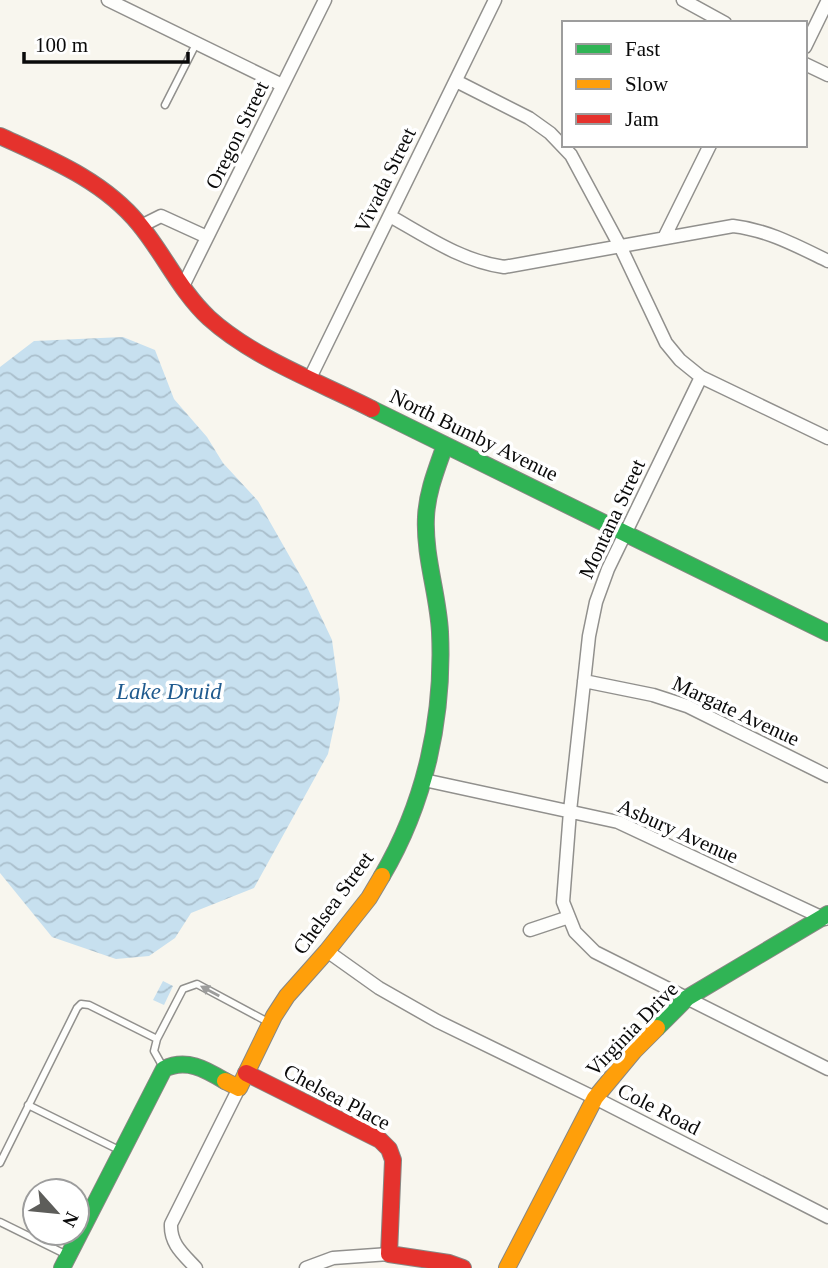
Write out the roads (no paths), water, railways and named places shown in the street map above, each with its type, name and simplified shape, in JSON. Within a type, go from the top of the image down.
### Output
[{"type":"street","points":[[108,0],[282,85]]},
{"type":"street","name":"Oregon Street","points":[[183,286],[325,0]]},
{"type":"street","name":"Vivada Street","points":[[310,378],[495,0]]},
{"type":"street","points":[[807,43],[828,0]]},
{"type":"street","points":[[683,1],[720,21]]},
{"type":"street","points":[[807,65],[828,75]]},
{"type":"street","points":[[456,80],[529,118],[562,146]]},
{"type":"street","name":"North Bumby Avenue","points":[[0,136],[70,170],[97,186],[127,210],[198,307],[232,337],[828,633]]},
{"type":"street","points":[[563,147],[571,155],[621,248],[666,343],[680,360],[701,377],[828,438]]},
{"type":"street","points":[[664,238],[708,147]]},
{"type":"street","points":[[141,226],[161,216],[207,237]]},
{"type":"street","points":[[390,216],[457,254],[482,264],[504,267],[733,226],[752,228],[777,236],[828,261]]},
{"type":"street","name":"Montana Street","points":[[569,917],[563,902],[570,811],[584,681],[596,602],[608,569],[701,377]]},
{"type":"street","name":"Chelsea Street","points":[[196,1268],[176,1247],[170,1235],[171,1224],[270,1023],[287,996],[369,898],[401,844],[424,780],[435,736],[441,668],[440,629],[426,540],[426,515],[429,494],[445,445]]},
{"type":"street","name":"Margate Avenue","points":[[584,681],[653,695],[687,706],[828,776]]},
{"type":"street","name":"Asbury Avenue","points":[[424,780],[618,822],[826,917]]},
{"type":"street","points":[[530,930],[569,917],[575,932],[595,952],[828,1069]]},
{"type":"street","name":"Virginia Drive","points":[[507,1268],[595,1098],[634,1051],[687,998],[826,917]]},
{"type":"street","name":"Cole Road","points":[[327,951],[379,988],[437,1021],[828,1217]]},
{"type":"street","points":[[65,1262],[164,1069],[180,1062],[191,1064],[239,1088]]},
{"type":"street","name":"Chelsea Place","points":[[246,1073],[380,1140],[389,1149],[393,1160],[389,1254]]},
{"type":"street","points":[[306,1268],[334,1258],[389,1254],[449,1262],[463,1268]]},
{"type":"lane","points":[[165,105],[196,44]]},
{"type":"lane","points":[[164,1069],[154,1051],[157,1039],[183,989],[197,984],[270,1023]]},
{"type":"lane","points":[[0,1163],[81,1004],[89,1005],[157,1039]]},
{"type":"lane","points":[[28,1105],[121,1151]]},
{"type":"lane","points":[[0,1222],[65,1262]]},
{"type":"water","name":"Lake Druid","points":[[123,337],[155,350],[174,399],[207,437],[223,463],[258,501],[307,587],[332,640],[340,699],[328,754],[254,888],[191,913],[175,938],[149,956],[116,959],[52,937],[0,873],[0,367],[34,341]]},
{"type":"water","points":[[163,981],[173,986],[164,1005],[153,1000]]}]
